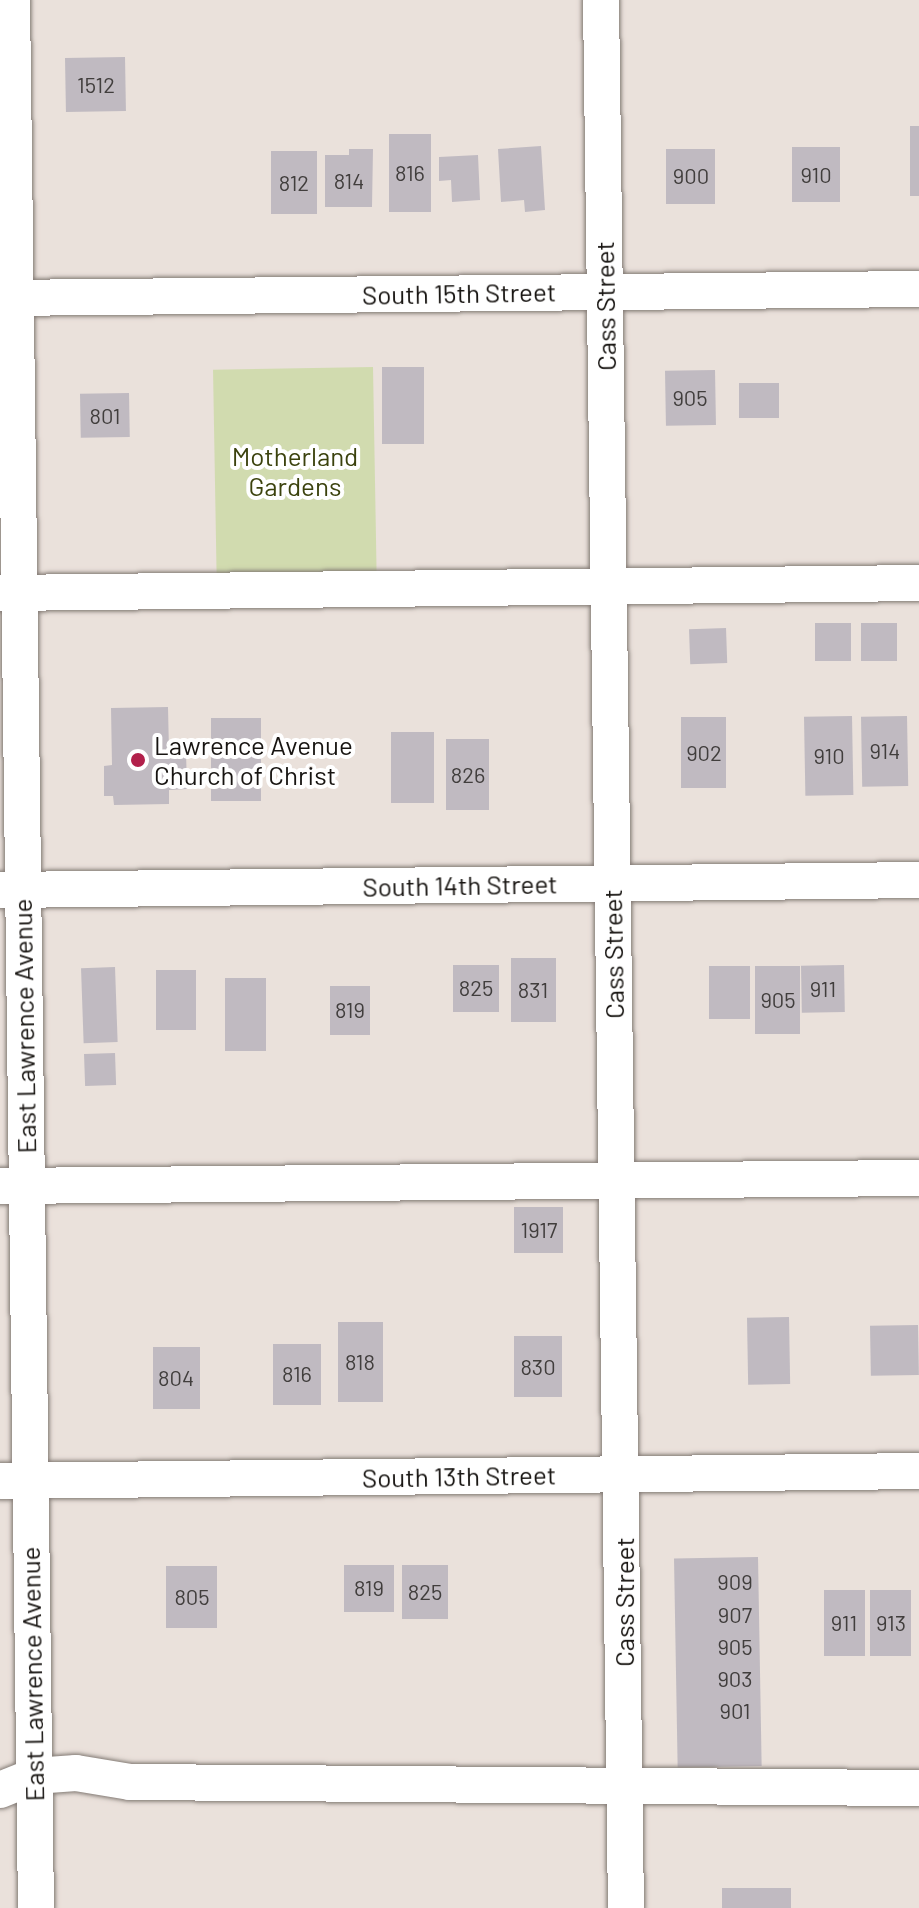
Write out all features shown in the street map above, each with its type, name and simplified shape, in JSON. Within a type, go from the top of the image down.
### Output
[{"type":"street","name":"East Lawrence Avenue","points":[[12,0],[7,298],[15,1480],[34,1776],[36,1908]]},
{"type":"street","name":"Cass Street","points":[[601,0],[616,1182],[623,1474],[626,1908]]},
{"type":"street","name":"South 15th Street","points":[[7,298],[919,289]]},
{"type":"street","points":[[9,593],[919,583]]},
{"type":"street","name":"South 14th Street","points":[[11,890],[919,880]]},
{"type":"street","points":[[14,1186],[919,1178]]},
{"type":"street","name":"South 13th Street","points":[[15,1480],[919,1471]]},
{"type":"street","points":[[0,1790],[34,1776],[76,1773],[130,1782],[919,1788]]},
{"type":"green space","name":"Motherland Gardens","points":[[373,367],[377,572],[217,575],[213,370]]},
{"type":"building","points":[[125,57],[126,111],[66,112],[65,58]]},
{"type":"building","points":[[910,126],[919,126],[919,196],[910,196]]},
{"type":"building","points":[[389,134],[431,134],[431,212],[389,212]]},
{"type":"building","points":[[541,146],[545,210],[525,212],[524,200],[501,202],[498,149]]},
{"type":"building","points":[[792,147],[840,147],[840,202],[792,202]]},
{"type":"building","points":[[349,149],[373,149],[372,207],[325,207],[325,155],[349,155]]},
{"type":"building","points":[[666,149],[715,149],[715,204],[666,204]]},
{"type":"building","points":[[271,151],[317,151],[317,214],[271,214]]},
{"type":"building","points":[[478,155],[480,200],[452,202],[451,180],[439,181],[439,157]]},
{"type":"building","points":[[382,367],[424,367],[424,444],[382,444]]},
{"type":"building","points":[[715,370],[716,425],[666,426],[665,371]]},
{"type":"building","points":[[739,383],[779,383],[779,418],[739,418]]},
{"type":"building","points":[[129,393],[130,437],[81,438],[80,394]]},
{"type":"building","points":[[815,623],[851,623],[851,661],[815,661]]},
{"type":"building","points":[[861,623],[897,623],[897,661],[861,661]]},
{"type":"building","points":[[726,628],[727,663],[690,664],[689,629]]},
{"type":"building","points":[[168,707],[169,751],[186,751],[187,789],[169,790],[169,804],[114,805],[113,796],[104,796],[104,766],[112,765],[111,708]]},
{"type":"building","points":[[852,716],[853,795],[805,796],[804,717]]},
{"type":"building","points":[[907,716],[908,786],[862,787],[861,717]]},
{"type":"building","points":[[681,717],[726,717],[726,788],[681,788]]},
{"type":"building","points":[[211,718],[261,718],[261,801],[211,801]]},
{"type":"building","points":[[391,732],[434,732],[434,803],[391,803]]},
{"type":"building","points":[[446,739],[489,739],[489,810],[446,810]]},
{"type":"building","points":[[511,958],[556,958],[556,1022],[511,1022]]},
{"type":"building","points":[[453,965],[499,965],[499,1012],[453,1012]]},
{"type":"building","points":[[844,965],[845,1012],[802,1013],[801,966]]},
{"type":"building","points":[[709,966],[750,966],[750,1019],[709,1019]]},
{"type":"building","points":[[755,966],[800,966],[800,1034],[755,1034]]},
{"type":"building","points":[[115,967],[118,1042],[84,1043],[81,968]]},
{"type":"building","points":[[156,970],[196,970],[196,1030],[156,1030]]},
{"type":"building","points":[[225,978],[266,978],[266,1051],[225,1051]]},
{"type":"building","points":[[330,986],[370,986],[370,1035],[330,1035]]},
{"type":"building","points":[[115,1053],[116,1085],[85,1086],[84,1054]]},
{"type":"building","points":[[514,1207],[563,1207],[563,1253],[514,1253]]},
{"type":"building","points":[[789,1317],[790,1384],[748,1385],[747,1318]]},
{"type":"building","points":[[338,1322],[383,1322],[383,1402],[338,1402]]},
{"type":"building","points":[[918,1325],[919,1375],[871,1376],[870,1326]]},
{"type":"building","points":[[514,1336],[562,1336],[562,1397],[514,1397]]},
{"type":"building","points":[[273,1344],[321,1344],[321,1405],[273,1405]]},
{"type":"building","points":[[153,1347],[200,1347],[200,1409],[153,1409]]},
{"type":"building","points":[[758,1557],[762,1766],[678,1767],[674,1558]]},
{"type":"building","points":[[344,1565],[394,1565],[394,1612],[344,1612]]},
{"type":"building","points":[[402,1565],[448,1565],[448,1619],[402,1619]]},
{"type":"building","points":[[166,1566],[217,1566],[217,1628],[166,1628]]},
{"type":"building","points":[[824,1590],[865,1590],[865,1656],[824,1656]]},
{"type":"building","points":[[870,1590],[911,1590],[911,1656],[870,1656]]},
{"type":"building","points":[[722,1888],[791,1888],[791,1908],[722,1908]]},
{"type":"place","name":"Lawrence Avenue Church of Christ","points":[[138,760]]}]
